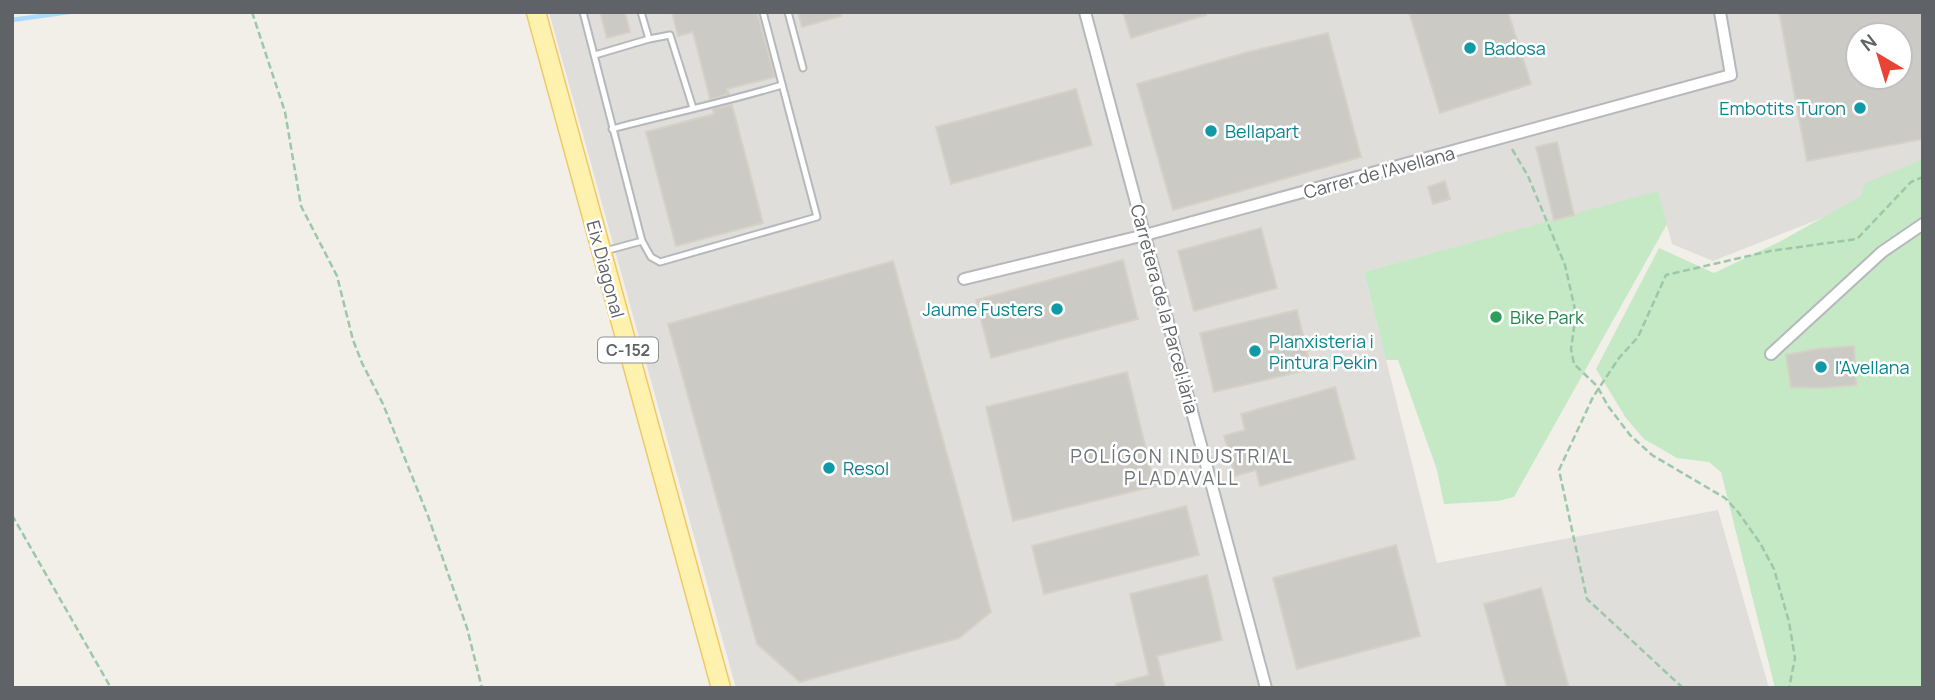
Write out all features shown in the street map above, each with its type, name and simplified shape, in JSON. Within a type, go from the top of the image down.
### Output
[{"type":"main road","name":"Eix Diagonal","points":[[536,12],[720,688]]},
{"type":"street","name":"Carretera de la Parcel·lària","points":[[1085,12],[1266,688]]},
{"type":"street","name":"Carrer de l'Avellana","points":[[964,279],[1145,236],[1731,75],[1720,12]]},
{"type":"street","points":[[1771,354],[1882,251],[1923,224]]},
{"type":"lane","points":[[583,12],[642,241],[651,257],[660,262],[817,217],[763,12]]},
{"type":"lane","points":[[640,12],[649,38]]},
{"type":"lane","points":[[788,12],[803,68]]},
{"type":"lane","points":[[595,55],[666,34],[670,37],[693,108]]},
{"type":"lane","points":[[612,129],[782,85]]},
{"type":"lane","points":[[602,252],[642,241]]},
{"type":"path","points":[[252,12],[285,112],[301,206],[337,276],[358,352],[383,404],[429,516],[467,628],[482,688]]},
{"type":"path","points":[[1682,688],[1587,599],[1559,470],[1599,389],[1619,358],[1638,337],[1666,275],[1770,251],[1857,239],[1911,181],[1923,177]]},
{"type":"path","points":[[1546,222],[1565,265],[1574,304],[1576,323],[1571,349],[1577,369],[1599,389],[1630,435],[1652,455],[1725,498],[1760,543],[1774,569],[1789,622],[1795,658],[1789,688]]},
{"type":"path","points":[[12,515],[111,688]]},
{"type":"shaded area","points":[[549,12],[1923,12],[1923,166],[1822,218],[1713,261],[1672,244],[1658,192],[1364,272],[1437,563],[1718,510],[1769,688],[736,688]]},
{"type":"green space","points":[[1923,159],[1923,688],[1775,688],[1721,472],[1709,462],[1677,458],[1644,439],[1626,418],[1596,369],[1659,248],[1714,273],[1781,241],[1861,196],[1864,184]]},
{"type":"green space","points":[[1658,191],[1667,224],[1514,497],[1498,501],[1444,504],[1437,470],[1398,360],[1386,360],[1364,272]]},
{"type":"building","points":[[600,12],[625,12],[630,32],[607,38]]},
{"type":"building","points":[[672,12],[757,12],[775,77],[727,89],[729,94],[710,99],[693,32],[678,36]]},
{"type":"building","points":[[798,12],[841,12],[841,16],[802,27]]},
{"type":"building","points":[[1123,12],[1206,12],[1206,15],[1131,38]]},
{"type":"building","name":"Badosa","points":[[1409,12],[1508,12],[1531,84],[1440,113]]},
{"type":"building","name":"Embotits Turon","points":[[1779,12],[1923,12],[1923,139],[1807,161]]},
{"type":"building","points":[[1328,33],[1361,157],[1173,210],[1137,84],[1248,52]]},
{"type":"building","points":[[1076,89],[1092,145],[951,184],[936,127]]},
{"type":"building","points":[[732,105],[763,223],[676,246],[646,132],[714,114],[713,109]]},
{"type":"building","points":[[1557,142],[1574,215],[1554,220],[1536,147]]},
{"type":"building","points":[[1445,181],[1450,199],[1433,204],[1428,187]]},
{"type":"building","points":[[1261,228],[1277,288],[1194,311],[1178,251]]},
{"type":"building","name":"Jaume Fusters","points":[[1123,260],[1138,319],[991,358],[976,300]]},
{"type":"building","name":"Resol","points":[[893,261],[991,612],[959,638],[800,682],[757,644],[668,324]]},
{"type":"building","name":"Planxisteria i Pintura Pekin","points":[[1297,310],[1311,369],[1214,392],[1200,333]]},
{"type":"building","name":"l'Avellana","points":[[1854,346],[1856,385],[1791,387],[1786,355]]},
{"type":"building","points":[[1127,372],[1155,486],[1013,521],[986,407]]},
{"type":"building","points":[[1335,387],[1355,459],[1260,486],[1256,470],[1235,476],[1224,436],[1245,430],[1241,414]]},
{"type":"building","points":[[1186,506],[1199,555],[1044,594],[1032,546]]},
{"type":"building","points":[[1396,545],[1420,636],[1297,669],[1273,578]]},
{"type":"building","points":[[1207,575],[1222,640],[1157,656],[1165,688],[1116,688],[1116,684],[1149,675],[1130,594]]},
{"type":"building","points":[[1541,588],[1569,688],[1507,688],[1484,604]]},
{"type":"waterway","points":[[12,20],[69,12]]},
{"type":"place","name":"Badosa","points":[[1470,48]]},
{"type":"place","name":"Embotits Turon","points":[[1860,108]]},
{"type":"place","name":"Bellapart","points":[[1211,131]]},
{"type":"place","name":"Jaume Fusters","points":[[1057,309]]},
{"type":"place","name":"Bike Park","points":[[1496,317]]},
{"type":"place","name":"Planxisteria i Pintura Pekin","points":[[1255,351]]},
{"type":"place","name":"l'Avellana","points":[[1821,367]]},
{"type":"place","name":"Resol","points":[[829,468]]},
{"type":"district","name":"POLÍGON INDUSTRIAL PLADAVALL","points":[[1182,467]]}]
